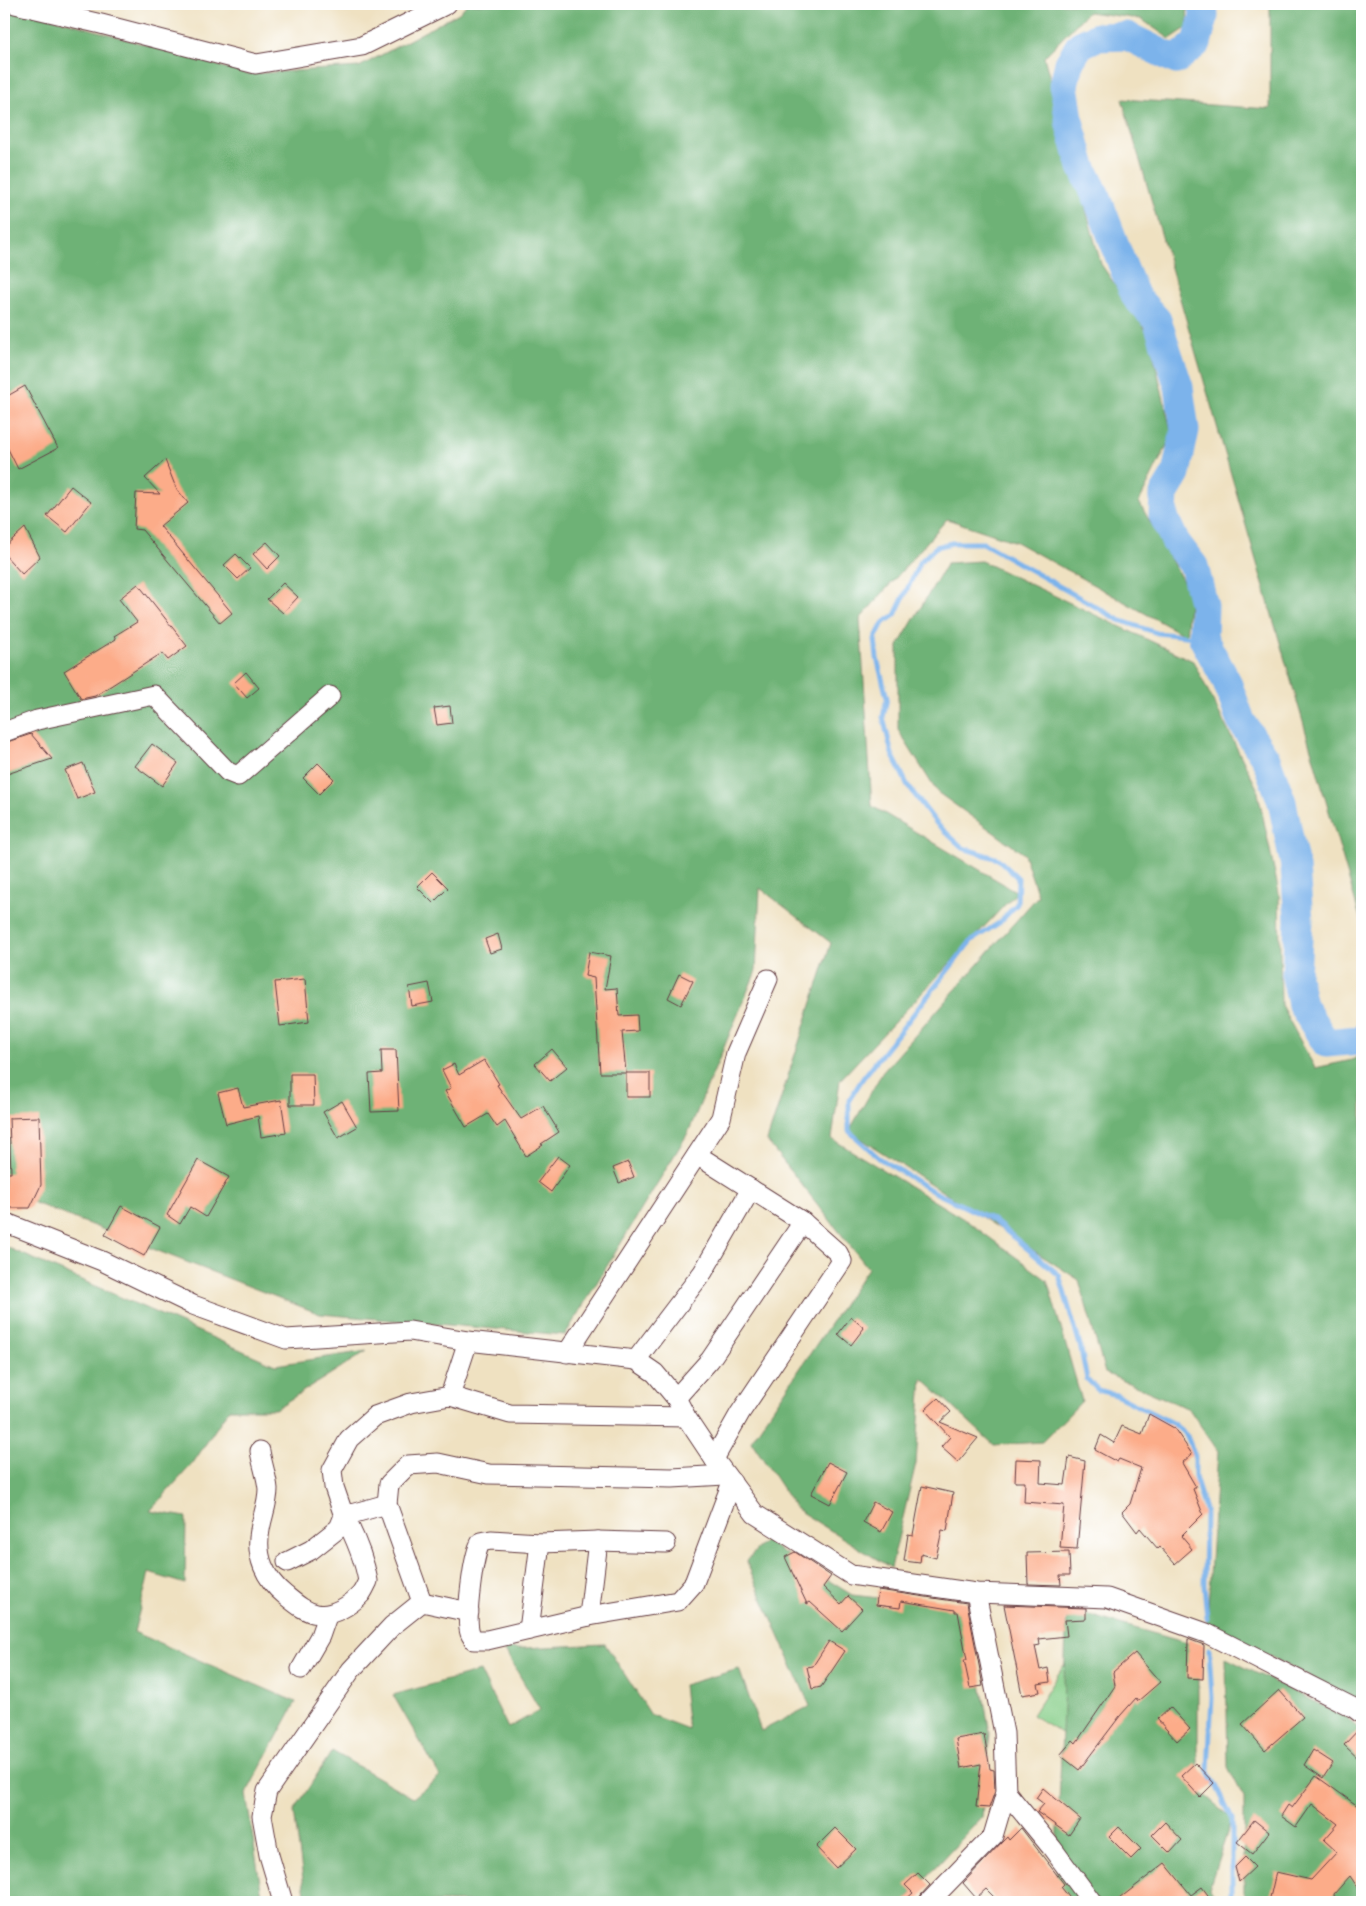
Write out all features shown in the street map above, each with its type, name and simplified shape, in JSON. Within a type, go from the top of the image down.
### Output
[{"type":"street","points":[[16,4],[256,64],[362,46],[447,4]]},
{"type":"street","points":[[4,732],[37,720],[154,695],[228,772],[238,776],[330,696]]},
{"type":"street","points":[[567,1353],[721,1118],[736,1053],[768,979]]},
{"type":"street","points":[[697,1155],[803,1222],[838,1253],[842,1261],[740,1413],[714,1459]]},
{"type":"street","points":[[636,1360],[703,1272],[751,1189]]},
{"type":"street","points":[[4,1222],[102,1261],[192,1306],[286,1339],[410,1331],[468,1341],[636,1360],[655,1373],[676,1398],[686,1417],[714,1459],[755,1514],[851,1575],[976,1593],[1107,1598],[1206,1633],[1354,1708],[1362,1714]]},
{"type":"street","points":[[676,1398],[710,1360],[803,1222]]},
{"type":"street","points":[[450,1396],[468,1341]]},
{"type":"street","points":[[260,1451],[268,1490],[265,1514],[259,1532],[260,1559],[265,1573],[279,1590],[300,1607],[316,1614],[327,1616],[361,1594],[368,1581],[366,1566],[344,1516],[334,1487],[332,1470],[349,1440],[375,1416],[411,1403],[450,1396],[510,1414],[686,1417]]},
{"type":"street","points":[[422,1602],[387,1504],[389,1484],[408,1466],[438,1463],[489,1474],[728,1479]]},
{"type":"street","points":[[666,1543],[598,1541],[540,1543],[491,1540],[481,1542],[475,1557],[469,1612],[470,1632],[474,1640],[487,1640],[589,1616],[678,1600],[694,1584],[728,1479]]},
{"type":"street","points":[[344,1516],[387,1504]]},
{"type":"street","points":[[287,1562],[311,1550],[339,1528],[344,1516]]},
{"type":"street","points":[[589,1616],[598,1541]]},
{"type":"street","points":[[529,1630],[540,1543]]},
{"type":"street","points":[[929,1902],[993,1836],[1006,1792],[1004,1732],[976,1593]]},
{"type":"street","points":[[422,1602],[469,1612]]},
{"type":"street","points":[[283,1902],[269,1855],[262,1816],[267,1791],[351,1670],[392,1626],[422,1602]]},
{"type":"street","points":[[301,1669],[320,1636],[327,1616]]},
{"type":"street","points":[[1006,1792],[1052,1848],[1092,1902]]},
{"type":"green space","points":[[4,4],[247,74],[359,67],[459,13],[467,4],[1187,4],[1188,27],[1170,39],[1141,19],[1088,12],[1044,57],[1101,264],[1149,335],[1172,435],[1139,502],[1190,594],[1186,636],[1016,542],[947,519],[860,619],[872,806],[1017,892],[840,1080],[832,1139],[967,1221],[1047,1280],[1082,1401],[1042,1442],[994,1445],[922,1378],[916,1463],[891,1568],[796,1509],[751,1441],[868,1268],[767,1141],[831,943],[760,888],[756,971],[688,1133],[565,1335],[320,1314],[4,1191]]},
{"type":"green space","points":[[1270,4],[1362,4],[1362,925],[1122,99],[1270,109]]},
{"type":"green space","points":[[981,561],[1193,661],[1257,788],[1279,893],[1281,1005],[1315,1068],[1352,1060],[1362,1054],[1362,1705],[1207,1623],[1218,1451],[1189,1409],[1105,1373],[1079,1280],[849,1131],[882,1073],[1038,896],[1024,854],[937,792],[898,730],[898,646],[947,563]]},
{"type":"green space","points":[[4,1246],[275,1365],[367,1351],[275,1409],[229,1409],[193,1463],[150,1511],[186,1517],[185,1584],[149,1573],[134,1632],[296,1702],[246,1794],[263,1902],[4,1902]]},
{"type":"green space","points":[[765,1541],[852,1595],[967,1608],[990,1733],[982,1817],[904,1902],[306,1902],[294,1811],[332,1751],[413,1798],[440,1776],[393,1695],[480,1671],[508,1728],[540,1710],[504,1649],[605,1644],[651,1715],[688,1729],[683,1685],[739,1669],[761,1731],[810,1706],[746,1561]]},
{"type":"green space","points":[[1067,1609],[1198,1646],[1198,1790],[1232,1818],[1209,1888],[1218,1902],[1055,1902]]},
{"type":"green space","points":[[1073,1651],[1073,1740],[1032,1715]]},
{"type":"green space","points":[[1226,1658],[1347,1718],[1362,1730],[1362,1902],[1250,1902],[1244,1892],[1244,1798],[1228,1767]]},
{"type":"building","points":[[25,386],[58,448],[18,469],[4,441],[4,398]]},
{"type":"building","points":[[165,460],[176,488],[188,503],[160,526],[232,613],[220,623],[142,530],[134,529],[136,493],[160,494],[145,478]]},
{"type":"building","points":[[71,486],[91,502],[67,532],[47,516]]},
{"type":"building","points":[[25,528],[40,557],[22,574],[4,554],[4,547]]},
{"type":"building","points":[[267,542],[280,556],[267,569],[253,554]]},
{"type":"building","points":[[236,554],[250,568],[238,579],[224,565]]},
{"type":"building","points":[[283,583],[298,597],[283,613],[267,599]]},
{"type":"building","points":[[138,584],[187,646],[168,660],[162,653],[95,696],[81,699],[64,671],[116,639],[114,636],[137,622],[119,599]]},
{"type":"building","points":[[246,672],[259,688],[247,698],[234,683]]},
{"type":"building","points":[[450,706],[452,723],[437,725],[434,708]]},
{"type":"building","points":[[31,734],[52,759],[4,775],[4,743]]},
{"type":"building","points":[[152,744],[178,763],[162,786],[135,766]]},
{"type":"building","points":[[83,763],[95,792],[77,799],[65,770]]},
{"type":"building","points":[[318,763],[334,779],[319,794],[303,778]]},
{"type":"building","points":[[432,872],[448,888],[433,903],[417,887]]},
{"type":"building","points":[[498,934],[502,949],[490,953],[485,939]]},
{"type":"building","points":[[589,952],[611,956],[605,989],[617,988],[619,1016],[637,1015],[638,1031],[622,1032],[626,1073],[600,1073],[594,978],[585,976]]},
{"type":"building","points":[[679,974],[693,981],[681,1005],[668,998]]},
{"type":"building","points":[[305,979],[309,1022],[280,1026],[275,982]]},
{"type":"building","points":[[429,983],[433,1002],[412,1006],[409,987]]},
{"type":"building","points":[[552,1049],[567,1067],[550,1081],[535,1064]]},
{"type":"building","points":[[381,1050],[396,1050],[399,1111],[371,1112],[369,1074],[382,1073]]},
{"type":"building","points":[[484,1060],[499,1084],[497,1085],[521,1119],[543,1106],[559,1132],[526,1156],[505,1121],[497,1127],[488,1114],[466,1127],[445,1091],[451,1088],[442,1070],[454,1064],[459,1075]]},
{"type":"building","points":[[626,1073],[650,1073],[650,1097],[626,1097]]},
{"type":"building","points":[[290,1074],[313,1074],[314,1105],[290,1105]]},
{"type":"building","points":[[238,1088],[243,1107],[281,1100],[286,1133],[261,1137],[258,1116],[226,1124],[218,1093]]},
{"type":"building","points":[[342,1101],[357,1127],[338,1138],[323,1112]]},
{"type":"building","points":[[39,1117],[41,1185],[30,1208],[5,1208],[4,1173],[11,1173],[9,1118]]},
{"type":"building","points":[[558,1156],[570,1165],[551,1192],[538,1182]]},
{"type":"building","points":[[198,1160],[229,1177],[206,1217],[190,1207],[180,1224],[167,1215]]},
{"type":"building","points":[[628,1162],[634,1177],[619,1183],[613,1168]]},
{"type":"building","points":[[121,1206],[160,1227],[144,1256],[105,1235]]},
{"type":"building","points":[[851,1317],[864,1328],[851,1345],[838,1334]]},
{"type":"building","points":[[938,1398],[951,1412],[940,1422],[978,1438],[958,1462],[941,1447],[950,1437],[925,1410]]},
{"type":"building","points":[[1149,1414],[1174,1428],[1192,1454],[1182,1463],[1196,1487],[1193,1489],[1203,1514],[1181,1536],[1192,1549],[1175,1564],[1160,1547],[1158,1549],[1140,1528],[1137,1532],[1122,1512],[1130,1504],[1141,1468],[1119,1459],[1117,1462],[1095,1450],[1101,1435],[1114,1443],[1122,1426],[1142,1434]]},
{"type":"building","points":[[1069,1457],[1085,1461],[1077,1549],[1060,1548],[1064,1505],[1024,1502],[1025,1482],[1015,1482],[1016,1459],[1041,1460],[1040,1483],[1065,1485]]},
{"type":"building","points":[[828,1462],[847,1472],[830,1504],[811,1494]]},
{"type":"building","points":[[922,1486],[953,1493],[947,1531],[942,1530],[936,1558],[921,1554],[920,1563],[904,1561],[908,1534],[913,1535]]},
{"type":"building","points":[[873,1502],[892,1512],[881,1532],[863,1522]]},
{"type":"building","points":[[795,1552],[831,1576],[823,1587],[841,1604],[848,1596],[862,1609],[842,1631],[810,1602],[807,1604],[785,1557]]},
{"type":"building","points":[[1069,1552],[1070,1575],[1060,1575],[1061,1585],[1028,1584],[1027,1553]]},
{"type":"building","points":[[878,1590],[967,1603],[983,1686],[970,1688],[964,1660],[967,1660],[958,1612],[901,1601],[900,1608],[876,1605]]},
{"type":"building","points":[[1004,1605],[1086,1608],[1086,1619],[1065,1620],[1067,1636],[1039,1639],[1040,1645],[1035,1646],[1040,1670],[1048,1668],[1050,1682],[1038,1684],[1040,1692],[1022,1695]]},
{"type":"building","points":[[1188,1639],[1204,1645],[1203,1679],[1187,1678]]},
{"type":"building","points":[[829,1641],[845,1651],[821,1687],[812,1689],[807,1667],[813,1666]]},
{"type":"building","points":[[1135,1653],[1160,1682],[1138,1701],[1136,1698],[1079,1770],[1060,1755],[1073,1740],[1076,1743],[1115,1686],[1113,1672]]},
{"type":"building","points":[[1279,1690],[1303,1717],[1265,1750],[1242,1724]]},
{"type":"building","points":[[1170,1707],[1190,1729],[1177,1741],[1157,1719]]},
{"type":"building","points":[[1362,1726],[1362,1762],[1344,1745]]},
{"type":"building","points":[[984,1734],[990,1769],[994,1770],[995,1791],[989,1808],[976,1807],[981,1764],[961,1768],[956,1739]]},
{"type":"building","points":[[1313,1750],[1333,1763],[1323,1778],[1304,1765]]},
{"type":"building","points":[[1195,1763],[1214,1783],[1200,1797],[1181,1776]]},
{"type":"building","points":[[1316,1776],[1362,1809],[1362,1894],[1350,1876],[1334,1894],[1335,1902],[1269,1902],[1276,1872],[1311,1880],[1337,1852],[1324,1840],[1338,1824],[1312,1804],[1296,1827],[1281,1816],[1288,1805],[1292,1808]]},
{"type":"building","points":[[1043,1788],[1080,1819],[1069,1835],[1037,1812],[1044,1804],[1036,1798]]},
{"type":"building","points":[[1254,1820],[1269,1832],[1252,1854],[1237,1842]]},
{"type":"building","points":[[1165,1822],[1182,1840],[1170,1853],[1152,1835]]},
{"type":"building","points":[[1119,1827],[1141,1849],[1131,1859],[1109,1837]]},
{"type":"building","points":[[835,1828],[856,1849],[836,1868],[816,1847]]},
{"type":"building","points":[[1021,1828],[1064,1884],[1061,1887],[1073,1902],[999,1902],[986,1889],[976,1898],[963,1883],[1007,1837],[1009,1840]]},
{"type":"building","points":[[1245,1857],[1255,1867],[1239,1882],[1235,1867]]},
{"type":"building","points":[[1165,1863],[1191,1895],[1202,1887],[1213,1902],[1115,1902]]},
{"type":"building","points":[[918,1873],[930,1885],[921,1895],[918,1902],[903,1902],[913,1893],[905,1885]]},
{"type":"waterway","points":[[1203,4],[1204,16],[1197,43],[1176,60],[1127,36],[1097,37],[1080,45],[1069,63],[1064,85],[1070,125],[1082,167],[1098,200],[1124,269],[1136,297],[1157,320],[1179,387],[1185,430],[1176,474],[1164,494],[1163,515],[1175,541],[1194,566],[1204,606],[1203,638],[1227,682],[1241,721],[1266,759],[1282,802],[1295,867],[1299,920],[1296,977],[1302,1005],[1326,1043],[1359,1040],[1362,1038]]},
{"type":"waterway","points":[[1203,638],[1157,633],[1119,620],[983,543],[952,543],[936,547],[920,562],[895,615],[883,623],[875,639],[877,658],[887,698],[883,717],[892,754],[908,786],[937,824],[963,848],[998,859],[1018,878],[1017,904],[999,923],[971,941],[863,1078],[849,1100],[849,1131],[879,1158],[934,1192],[993,1220],[1059,1275],[1080,1345],[1087,1379],[1098,1390],[1116,1395],[1174,1424],[1187,1436],[1195,1456],[1195,1477],[1205,1510],[1204,1585],[1207,1618]]},
{"type":"waterway","points":[[1209,1649],[1212,1698],[1208,1769],[1232,1818],[1232,1898],[1234,1902]]}]
